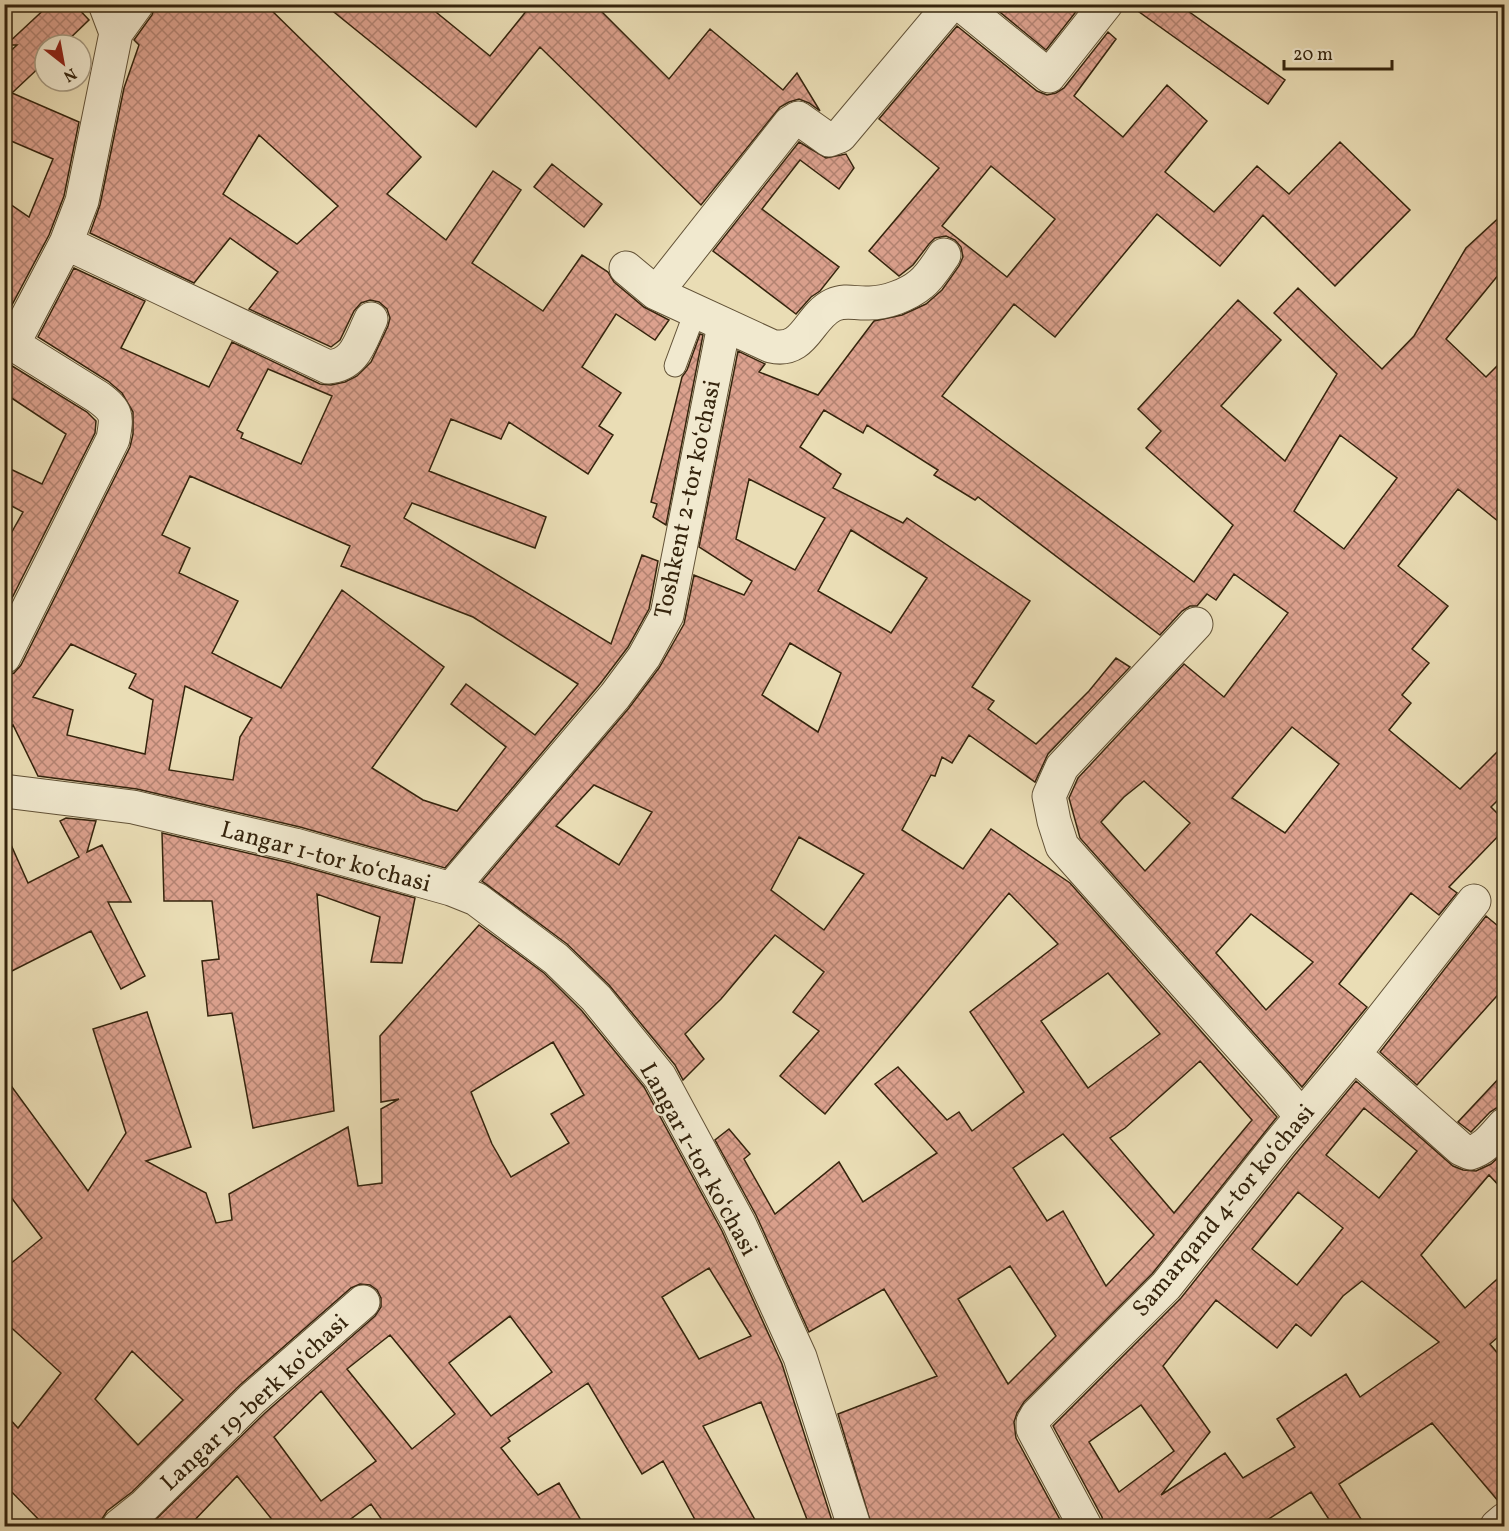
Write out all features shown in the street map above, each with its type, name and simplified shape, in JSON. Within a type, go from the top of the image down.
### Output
[{"type":"street","points":[[4,657],[113,440],[117,417],[111,406],[9,348],[66,243],[82,201],[110,19],[137,4]]},
{"type":"street","points":[[656,293],[790,123],[798,118],[829,140],[840,136],[951,4]]},
{"type":"street","points":[[960,4],[1049,76],[1106,4]]},
{"type":"street","points":[[66,243],[328,367],[347,362],[353,355],[371,319]]},
{"type":"street","points":[[626,268],[656,293],[771,346],[781,348],[789,347],[798,341],[822,312],[832,305],[845,301],[870,303],[899,297],[922,284],[944,255]]},
{"type":"street","name":"Toshkent 2-tor koʻchasi","points":[[451,889],[615,696],[644,657],[667,615],[709,318]]},
{"type":"street","points":[[1196,624],[1062,767],[1049,796],[1054,821],[1062,846],[1301,1116]]},
{"type":"street","name":"Langar 1-tor koʻchasi","points":[[4,791],[133,807],[294,845],[451,889],[476,899],[556,958],[596,998],[660,1077],[739,1223],[800,1358],[854,1527]]},
{"type":"street","name":"Samarqand 4-tor koʻchasi","points":[[1084,1527],[1033,1429],[1033,1422],[1037,1415],[1166,1286],[1301,1116],[1354,1054],[1474,901]]},
{"type":"street","points":[[1354,1054],[1461,1149],[1470,1153],[1477,1151],[1488,1143],[1504,1125]]},
{"type":"street","name":"Langar 19-berk koʻchasi","points":[[119,1527],[144,1506],[252,1399],[363,1302]]},
{"type":"street","points":[[1497,1527],[1504,1520]]},
{"type":"lane","points":[[675,366],[709,318]]},
{"type":"building","points":[[50,4],[74,4],[89,20],[75,33],[33,33],[33,73],[12,93],[79,122],[64,196],[49,235],[4,320],[4,200],[29,217],[53,159],[4,138],[4,57],[17,45],[6,45]]},
{"type":"building","points":[[156,4],[265,4],[421,157],[387,194],[446,240],[493,171],[521,190],[472,263],[543,311],[582,255],[608,272],[614,282],[644,307],[669,320],[655,340],[616,314],[582,367],[621,393],[599,426],[613,435],[588,474],[509,422],[501,439],[451,419],[429,471],[546,517],[535,548],[412,503],[404,518],[611,644],[642,555],[658,561],[649,609],[628,647],[600,684],[445,868],[300,827],[137,789],[38,776],[13,725],[4,736],[4,676],[14,673],[21,665],[130,447],[133,434],[133,412],[122,393],[108,381],[38,337],[74,268],[145,301],[121,348],[209,387],[232,342],[320,384],[331,385],[345,382],[357,376],[371,362],[390,318],[387,309],[379,302],[370,300],[361,303],[354,311],[340,340],[331,347],[249,309],[278,272],[230,238],[194,283],[90,233],[100,205],[124,88],[139,45],[134,40],[152,15]],"holes":[[[259,135],[338,206],[297,244],[223,194]],[[268,369],[332,396],[301,464],[241,438],[243,433],[237,430]],[[190,476],[350,546],[341,566],[473,617],[578,684],[535,735],[466,684],[451,704],[506,747],[457,811],[423,800],[372,768],[444,667],[342,590],[281,688],[212,653],[238,601],[179,573],[190,548],[162,535]],[[71,644],[136,674],[129,688],[153,700],[145,754],[67,735],[73,710],[33,697]],[[185,686],[252,718],[240,737],[233,780],[169,770]]]},
{"type":"building","points":[[324,4],[426,4],[490,56],[532,4],[594,4],[669,79],[710,29],[783,90],[797,73],[820,111],[799,99],[780,107],[701,205],[540,47],[476,127]]},
{"type":"building","points":[[990,4],[1082,4],[1046,50]]},
{"type":"building","points":[[1128,4],[1178,4],[1285,80],[1268,104]]},
{"type":"building","points":[[957,26],[1037,91],[1047,95],[1064,88],[1108,32],[1116,39],[1074,96],[1123,137],[1167,85],[1207,121],[1165,172],[1214,212],[1257,166],[1289,194],[1340,142],[1410,210],[1335,286],[1263,215],[1220,266],[1157,214],[1055,337],[1014,304],[942,396],[1194,582],[1233,525],[1146,448],[1161,431],[1138,409],[1238,300],[1281,340],[1221,406],[1285,461],[1337,374],[1274,313],[1298,288],[1382,369],[1414,336],[1466,248],[1504,213],[1504,268],[1446,339],[1486,377],[1504,359],[1504,526],[1458,489],[1398,566],[1448,606],[1412,649],[1429,663],[1402,695],[1411,703],[1389,730],[1460,789],[1504,745],[1504,794],[1491,807],[1504,820],[1504,830],[1449,887],[1457,893],[1439,915],[1411,893],[1339,984],[1367,1007],[1302,1087],[1080,838],[1069,798],[1078,778],[1184,664],[1224,697],[1288,613],[1234,574],[1216,600],[1207,594],[1197,606],[1190,606],[1182,611],[1160,635],[978,497],[975,500],[934,475],[938,470],[867,425],[863,433],[824,410],[800,447],[841,474],[833,488],[903,523],[907,518],[1030,601],[972,687],[994,701],[988,709],[1036,744],[1089,691],[1116,658],[1130,667],[1048,754],[1035,782],[969,735],[952,763],[942,757],[935,776],[931,775],[902,830],[963,869],[991,829],[1070,883],[1277,1117],[1152,1274],[1024,1402],[1017,1413],[1014,1422],[1016,1438],[1064,1527],[872,1527],[838,1414],[937,1376],[884,1289],[809,1332],[756,1215],[715,1140],[729,1129],[750,1154],[744,1159],[775,1214],[839,1162],[863,1202],[937,1153],[875,1084],[898,1067],[947,1120],[959,1112],[972,1131],[1024,1092],[970,1012],[1058,944],[1009,893],[825,1114],[780,1076],[819,1031],[793,1012],[824,972],[775,935],[721,999],[685,1034],[704,1059],[683,1080],[675,1065],[609,985],[567,944],[482,881],[629,708],[659,668],[684,624],[694,575],[744,595],[752,581],[699,547],[738,351],[765,364],[759,372],[818,395],[874,321],[902,315],[926,304],[942,290],[959,266],[963,257],[961,247],[955,240],[946,236],[935,238],[913,265],[899,276],[869,251],[939,168],[879,119]],"holes":[[[991,166],[1055,219],[1007,277],[942,226]],[[1340,435],[1397,478],[1344,549],[1294,511]],[[749,479],[825,518],[795,570],[736,539]],[[851,530],[927,578],[891,633],[818,591]],[[790,643],[841,673],[818,732],[762,695]],[[1292,727],[1339,764],[1285,833],[1232,798]],[[1144,781],[1190,823],[1145,871],[1101,822],[1124,797]],[[594,785],[652,812],[619,865],[556,826]],[[799,837],[864,874],[824,930],[771,890]],[[1251,914],[1313,962],[1266,1010],[1216,953]],[[1108,973],[1160,1034],[1088,1088],[1041,1021]],[[1200,1061],[1252,1120],[1174,1213],[1110,1138],[1125,1128]],[[1063,1134],[1154,1235],[1106,1286],[1063,1211],[1047,1221],[1013,1168]],[[1010,1266],[1056,1336],[1008,1384],[958,1299]]]},
{"type":"building","points":[[799,142],[826,158],[846,154],[854,168],[839,189],[800,160],[762,209],[839,267],[820,291],[811,297],[796,314],[713,251]]},
{"type":"building","points":[[552,164],[602,204],[584,227],[534,187]]},
{"type":"building","points":[[700,334],[703,335],[666,525],[653,517],[657,504],[651,502],[682,377],[687,370]]},
{"type":"building","points":[[4,361],[87,412],[96,421],[95,433],[4,614],[4,546],[23,512],[4,502],[4,466],[42,484],[66,434],[4,393]]},
{"type":"building","points":[[66,818],[96,821],[87,852],[102,845],[131,902],[108,902],[145,976],[121,989],[91,931],[4,975],[4,829],[28,883],[79,857],[60,821]]},
{"type":"building","points":[[162,833],[290,863],[415,898],[402,963],[371,962],[380,917],[317,894],[334,1111],[253,1128],[232,1013],[208,1016],[202,961],[219,959],[212,901],[164,901]]},
{"type":"building","points":[[1486,916],[1504,931],[1504,988],[1417,1085],[1380,1052]]},
{"type":"building","points":[[479,925],[544,973],[582,1011],[644,1087],[722,1231],[782,1364],[834,1527],[810,1527],[761,1402],[703,1426],[759,1527],[699,1527],[663,1461],[642,1474],[588,1383],[508,1438],[510,1441],[501,1448],[538,1495],[559,1483],[585,1527],[387,1527],[371,1504],[340,1527],[278,1527],[237,1476],[188,1527],[148,1527],[265,1413],[375,1316],[381,1307],[381,1298],[377,1290],[370,1285],[360,1284],[351,1288],[240,1385],[132,1492],[107,1511],[102,1519],[101,1527],[46,1527],[4,1484],[4,1413],[18,1428],[61,1373],[4,1321],[4,1269],[42,1238],[4,1188],[4,1076],[88,1191],[126,1133],[93,1029],[147,1012],[191,1147],[146,1161],[206,1193],[216,1223],[232,1220],[229,1194],[348,1127],[358,1186],[382,1183],[381,1109],[399,1099],[381,1102],[380,1036]],"holes":[[[553,1042],[584,1095],[551,1114],[569,1143],[511,1177],[492,1144],[471,1092]],[[709,1268],[751,1336],[699,1359],[662,1297]],[[510,1316],[552,1372],[491,1416],[449,1363]],[[390,1335],[455,1414],[412,1449],[347,1369]],[[132,1351],[183,1400],[138,1445],[95,1399]],[[321,1391],[376,1461],[321,1501],[274,1437]]]},
{"type":"building","points":[[1504,1073],[1504,1107],[1498,1107],[1490,1112],[1471,1132],[1458,1122]]},
{"type":"building","points":[[1356,1081],[1453,1166],[1476,1171],[1491,1164],[1504,1152],[1504,1191],[1489,1175],[1421,1255],[1465,1308],[1504,1273],[1504,1332],[1490,1344],[1504,1361],[1504,1502],[1499,1502],[1432,1423],[1339,1484],[1366,1527],[1334,1527],[1311,1492],[1256,1527],[1104,1527],[1102,1517],[1053,1426],[1181,1298]],"holes":[[[1364,1108],[1417,1151],[1379,1198],[1326,1155]],[[1298,1192],[1343,1228],[1297,1285],[1252,1249]],[[1362,1281],[1439,1342],[1360,1397],[1346,1374],[1277,1419],[1295,1447],[1243,1478],[1225,1453],[1161,1495],[1210,1432],[1163,1366],[1216,1300],[1277,1348],[1296,1324],[1311,1336],[1343,1296]],[[1141,1405],[1174,1451],[1119,1492],[1089,1442]]]}]
